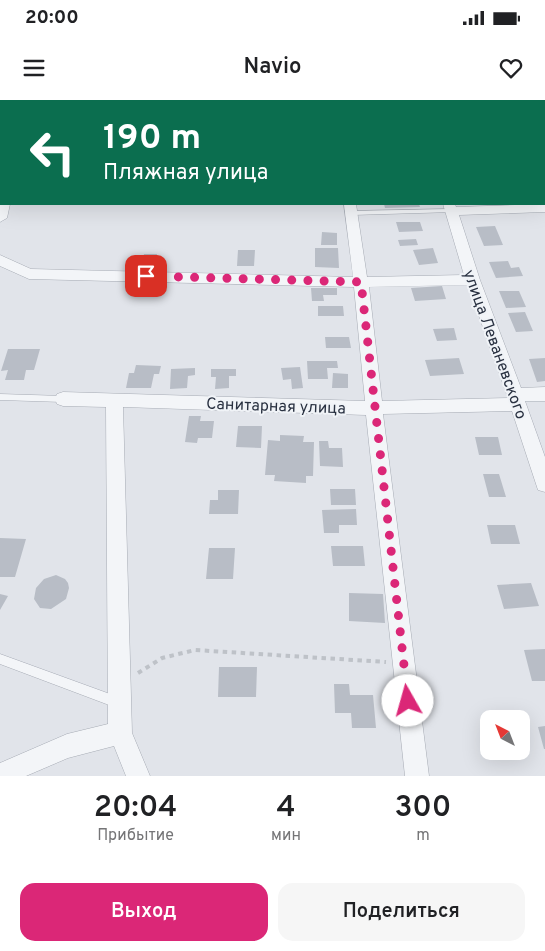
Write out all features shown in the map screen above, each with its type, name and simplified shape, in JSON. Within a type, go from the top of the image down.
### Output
[{"type":"street","points":[[0,218],[4,205]]},
{"type":"street","points":[[450,207],[545,208]]},
{"type":"street","name":"улица Леваневского","points":[[450,207],[473,280],[517,399],[545,484]]},
{"type":"street","points":[[351,208],[417,776]]},
{"type":"street","points":[[0,260],[29,274],[361,282],[473,280]]},
{"type":"street","name":"Санитарная улица","points":[[63,399],[374,408],[517,399],[545,394]]},
{"type":"street","points":[[114,401],[120,733],[138,776]]},
{"type":"street","points":[[0,775],[67,746],[120,733]]},
{"type":"lane","points":[[351,208],[450,207]]},
{"type":"lane","points":[[0,397],[63,399]]},
{"type":"lane","points":[[0,659],[119,693]]},
{"type":"path","points":[[119,693],[162,658],[195,650],[404,664]]},
{"type":"building","points":[[384,205],[419,205],[420,207],[385,208]]},
{"type":"building","points":[[396,222],[420,222],[423,231],[399,232]]},
{"type":"building","points":[[495,226],[503,245],[484,246],[476,227]]},
{"type":"building","points":[[322,232],[337,233],[337,245],[321,245]]},
{"type":"building","points":[[416,239],[418,245],[400,246],[398,240]]},
{"type":"building","points":[[315,248],[338,248],[339,268],[315,267]]},
{"type":"building","points":[[433,248],[438,263],[419,265],[413,250]]},
{"type":"building","points":[[238,250],[255,250],[254,266],[237,266]]},
{"type":"building","points":[[144,254],[157,254],[154,267],[141,267]]},
{"type":"building","points":[[508,261],[511,268],[519,267],[523,276],[496,278],[489,262]]},
{"type":"building","points":[[442,286],[446,299],[415,301],[411,288]]},
{"type":"building","points":[[311,288],[337,288],[337,295],[323,295],[324,301],[312,301]]},
{"type":"building","points":[[499,291],[519,291],[526,307],[506,308]]},
{"type":"building","points":[[318,306],[343,306],[344,316],[318,316]]},
{"type":"building","points":[[525,312],[533,331],[516,332],[508,313]]},
{"type":"building","points":[[454,328],[457,340],[437,341],[433,329]]},
{"type":"building","points":[[325,337],[349,337],[351,348],[326,348]]},
{"type":"building","points":[[8,349],[40,349],[34,370],[26,370],[24,380],[5,380],[8,370],[1,371]]},
{"type":"building","points":[[459,358],[464,374],[430,376],[425,360]]},
{"type":"building","points":[[545,358],[545,381],[537,382],[529,359]]},
{"type":"building","points":[[307,361],[337,361],[338,368],[327,368],[328,379],[308,379]]},
{"type":"building","points":[[136,365],[161,366],[159,374],[154,374],[151,388],[126,388],[129,373],[134,373]]},
{"type":"building","points":[[300,367],[303,388],[292,389],[291,379],[283,380],[281,368]]},
{"type":"building","points":[[195,368],[195,375],[188,376],[187,388],[170,389],[171,369]]},
{"type":"building","points":[[211,369],[236,369],[236,376],[229,376],[229,388],[215,389],[216,377],[211,377]]},
{"type":"building","points":[[333,373],[348,374],[348,388],[332,388]]},
{"type":"building","points":[[189,416],[201,416],[200,421],[214,421],[212,438],[198,438],[197,443],[185,442]]},
{"type":"building","points":[[238,426],[262,426],[261,448],[236,447]]},
{"type":"building","points":[[280,435],[304,436],[303,442],[314,442],[313,476],[306,476],[306,483],[274,481],[275,475],[265,475],[268,440],[280,441]]},
{"type":"building","points":[[475,437],[498,437],[502,455],[479,455]]},
{"type":"building","points":[[319,441],[328,441],[329,448],[342,448],[343,467],[320,466]]},
{"type":"building","points":[[483,474],[499,474],[506,497],[489,497]]},
{"type":"building","points":[[330,489],[355,489],[356,505],[331,505]]},
{"type":"building","points":[[218,490],[239,490],[238,514],[209,514],[210,500],[218,500]]},
{"type":"building","points":[[356,509],[357,525],[339,525],[339,533],[324,533],[322,510]]},
{"type":"building","points":[[487,525],[515,525],[520,544],[491,544]]},
{"type":"building","points":[[0,538],[26,539],[15,577],[0,577]]},
{"type":"building","points":[[331,546],[363,546],[365,566],[333,566]]},
{"type":"building","points":[[209,548],[235,548],[233,579],[206,579]]},
{"type":"building","points":[[56,575],[65,579],[68,583],[69,588],[66,599],[51,609],[40,608],[34,599],[36,588],[44,579]]},
{"type":"building","points":[[531,583],[539,606],[504,609],[497,585]]},
{"type":"building","points":[[349,593],[383,594],[385,623],[349,621]]},
{"type":"building","points":[[0,594],[8,596],[0,610]]},
{"type":"building","points":[[545,649],[545,681],[532,681],[524,650]]},
{"type":"building","points":[[219,667],[257,667],[256,697],[218,697]]},
{"type":"building","points":[[334,684],[349,684],[350,695],[373,695],[376,728],[352,728],[351,713],[335,713]]},
{"type":"building","points":[[545,726],[545,749],[544,749],[538,727]]},
{"type":"route","points":[[146,276],[361,282],[408,701]]}]
